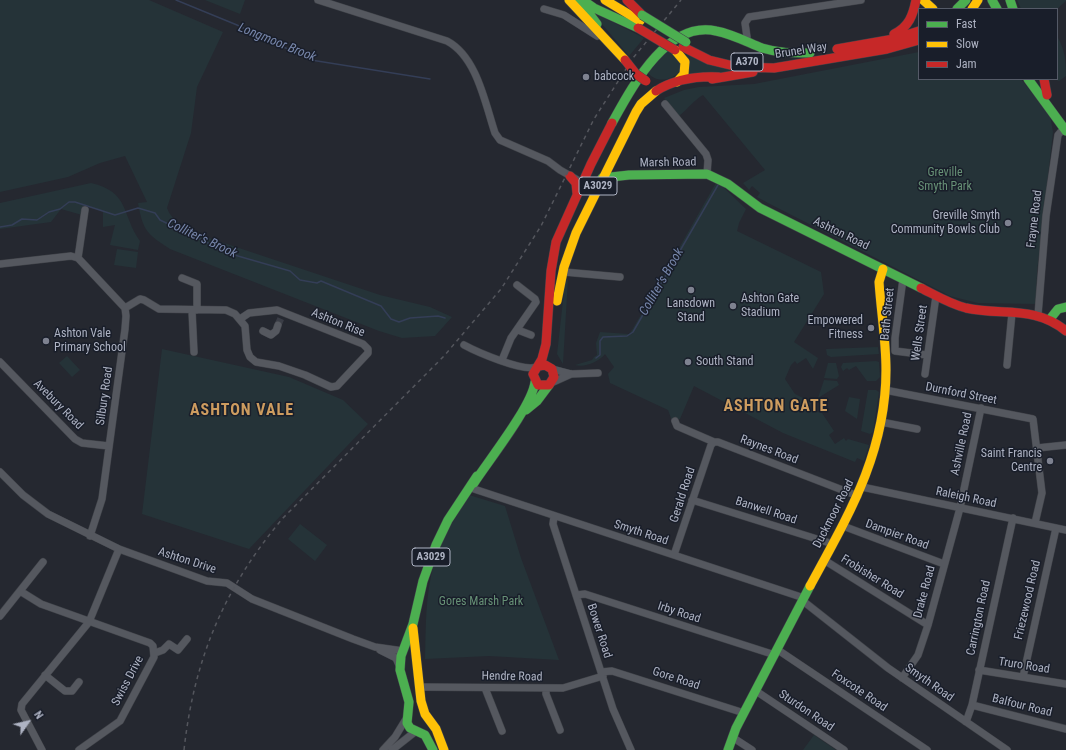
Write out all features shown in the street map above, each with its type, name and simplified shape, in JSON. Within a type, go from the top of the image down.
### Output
[{"type":"main road","name":"A3029","points":[[569,0],[606,41],[618,51]]},
{"type":"main road","name":"A3029","points":[[579,0],[644,84]]},
{"type":"main road","points":[[583,0],[594,8],[640,21]]},
{"type":"main road","name":"Brunel Way","points":[[605,0],[681,46],[709,60],[738,67],[774,68],[887,49],[918,40]]},
{"type":"main road","name":"Brunel Way","points":[[616,0],[640,21]]},
{"type":"main road","points":[[627,0],[640,21]]},
{"type":"main road","name":"A3029","points":[[870,43],[898,33],[906,28],[913,16],[916,0]]},
{"type":"main road","points":[[924,0],[932,8]]},
{"type":"main road","name":"A3029","points":[[407,717],[408,696],[400,666],[400,656],[413,624],[423,581],[436,545],[448,520],[522,412],[534,390],[535,382],[533,375],[538,367],[545,348],[548,330],[551,283],[558,239],[582,182],[612,123],[631,91],[660,52],[672,40],[693,29],[715,30],[775,51],[810,53]]},
{"type":"main road","name":"Brunel Way","points":[[681,46],[732,60],[752,63],[781,60],[810,53],[894,39],[918,32]]},
{"type":"main road","points":[[672,83],[684,74],[685,62],[681,46]]},
{"type":"main road","points":[[887,49],[918,46]]},
{"type":"main road","name":"A3029","points":[[641,104],[668,90],[719,77],[774,68]]},
{"type":"main road","name":"A3029","points":[[644,84],[672,83],[704,77],[719,77]]},
{"type":"main road","points":[[1029,80],[1056,110]]},
{"type":"main road","points":[[1039,80],[1065,127]]},
{"type":"main road","points":[[1044,80],[1047,96]]},
{"type":"main road","name":"A3029","points":[[522,412],[537,401],[554,377],[551,349],[557,294],[592,192],[602,178],[641,104],[649,95],[672,83]]},
{"type":"main road","name":"A3029","points":[[553,267],[567,234],[592,192],[639,98],[644,84]]},
{"type":"main road","name":"Marsh Road","points":[[612,159],[619,171],[629,175]]},
{"type":"main road","name":"Marsh Road","points":[[602,178],[629,175],[707,174]]},
{"type":"main road","name":"Ashton Road","points":[[707,174],[725,180],[745,198],[760,208],[963,308],[1038,315],[1050,318]]},
{"type":"main road","points":[[570,176],[576,184],[577,193]]},
{"type":"main road","name":"Duckmoor Road","points":[[728,750],[732,737],[744,713],[858,496],[874,452],[881,422],[885,390],[885,343],[879,282],[883,269]]},
{"type":"main road","points":[[551,283],[555,277],[564,272]]},
{"type":"main road","points":[[561,281],[565,277],[574,273]]},
{"type":"main road","points":[[1066,307],[1058,309],[1050,318],[1066,331]]},
{"type":"main road","points":[[538,367],[545,365],[552,369]]},
{"type":"main road","points":[[535,382],[542,386],[550,384]]},
{"type":"main road","name":"A3029","points":[[464,496],[478,476]]},
{"type":"main road","name":"A3029","points":[[413,624],[419,687],[426,715],[436,729],[444,750]]},
{"type":"main road","points":[[403,651],[412,651],[415,656]]},
{"type":"main road","points":[[417,731],[426,726],[426,715],[420,710],[415,710],[407,717],[409,727],[427,737],[433,750]]},
{"type":"street","points":[[318,0],[447,41],[455,45],[470,62],[495,133],[500,140],[548,161],[570,176],[582,182],[592,192]]},
{"type":"street","points":[[746,42],[747,37],[745,23],[749,17],[861,0]]},
{"type":"street","points":[[544,9],[564,15],[606,41]]},
{"type":"street","points":[[661,113],[666,106],[706,154],[708,160],[707,174]]},
{"type":"street","name":"Frayne Road","points":[[1038,315],[1046,216],[1058,135],[1065,127]]},
{"type":"street","points":[[78,258],[84,210]]},
{"type":"street","points":[[0,264],[71,256],[78,258],[124,308],[140,299],[159,309],[195,311],[226,310],[240,319]]},
{"type":"street","points":[[564,272],[620,277]]},
{"type":"street","points":[[182,278],[197,284],[194,352]]},
{"type":"street","name":"Bath Street","points":[[903,279],[895,338],[895,351],[927,355]]},
{"type":"street","points":[[502,360],[508,344],[536,301],[517,285]]},
{"type":"street","name":"Wells Street","points":[[925,374],[936,296]]},
{"type":"street","name":"Silbury Road","points":[[90,536],[102,499],[126,316],[124,308]]},
{"type":"street","name":"Ashton Rise","points":[[277,310],[281,318],[363,344],[368,349],[366,356],[337,386],[331,387],[305,375],[279,366],[256,362],[250,357],[245,326],[240,319],[249,313],[277,310]]},
{"type":"street","points":[[1007,365],[1012,313]]},
{"type":"street","points":[[263,331],[271,335],[276,331],[281,318]]},
{"type":"street","points":[[518,330],[531,335]]},
{"type":"street","points":[[464,345],[517,367],[535,382]]},
{"type":"street","name":"Avebury Road","points":[[0,362],[75,439],[82,443],[109,446]]},
{"type":"street","points":[[517,367],[529,369],[538,367]]},
{"type":"street","points":[[552,369],[571,374],[598,373]]},
{"type":"street","points":[[550,384],[571,374]]},
{"type":"street","name":"Durnford Street","points":[[885,390],[1033,419],[1037,448]]},
{"type":"street","name":"Ashville Road","points":[[960,508],[981,408]]},
{"type":"street","name":"Raynes Road","points":[[675,421],[677,426],[714,442],[718,442],[858,496]]},
{"type":"street","points":[[881,422],[917,429]]},
{"type":"street","name":"Gerald Road","points":[[674,555],[711,445],[714,442]]},
{"type":"street","points":[[1035,523],[1042,495],[1037,448],[1066,445]]},
{"type":"street","name":"Ashton Drive","points":[[0,472],[23,495],[41,509],[90,536],[119,549],[207,581],[227,583],[252,599],[375,647],[403,651]]},
{"type":"street","name":"Raleigh Road","points":[[862,487],[1066,530]]},
{"type":"street","name":"Smyth Road","points":[[471,488],[674,555],[803,600],[902,678],[1007,750]]},
{"type":"street","name":"Banwell Road","points":[[692,500],[833,544]]},
{"type":"street","name":"Drake Road","points":[[902,678],[918,655],[960,508]]},
{"type":"street","name":"Bower Road","points":[[554,516],[553,524],[617,720],[631,750]]},
{"type":"street","name":"Carrington Road","points":[[966,722],[972,705],[1013,518]]},
{"type":"street","name":"Dampier Road","points":[[843,526],[944,564]]},
{"type":"street","name":"Friezewood Road","points":[[1023,677],[1056,528]]},
{"type":"street","points":[[42,750],[21,710],[22,704],[90,622],[119,549]]},
{"type":"street","name":"Frobisher Road","points":[[824,560],[928,624]]},
{"type":"street","points":[[0,616],[43,562]]},
{"type":"street","name":"Swiss Drive","points":[[20,590],[40,604],[150,643],[153,646],[155,653],[120,721],[78,750]]},
{"type":"street","name":"Irby Road","points":[[576,595],[585,594],[776,653]]},
{"type":"street","points":[[155,653],[163,650],[169,644],[178,650],[187,639]]},
{"type":"street","points":[[375,647],[396,658],[400,666]]},
{"type":"street","name":"Foxcote Road","points":[[776,653],[927,750]]},
{"type":"street","name":"Gore Road","points":[[602,674],[612,670],[744,713]]},
{"type":"street","name":"Truro Road","points":[[979,670],[1066,684]]},
{"type":"street","name":"Hendre Road","points":[[419,687],[563,688],[602,674]]},
{"type":"street","points":[[45,675],[65,691],[72,691],[79,682]]},
{"type":"street","points":[[485,688],[502,731]]},
{"type":"street","points":[[546,688],[546,694],[560,730]]},
{"type":"street","name":"Sturdon Road","points":[[756,691],[844,750]]},
{"type":"street","name":"Balfour Road","points":[[972,705],[1066,729]]},
{"type":"street","points":[[383,750],[395,737],[407,717]]},
{"type":"street","points":[[392,750],[417,731]]},
{"type":"street","points":[[732,737],[752,750]]},
{"type":"green space","points":[[0,0],[149,0],[223,32],[197,87],[191,133],[167,208],[172,217],[180,224],[200,235],[380,295],[430,307],[452,317],[435,336],[402,338],[379,331],[170,249],[151,235],[144,226],[138,203],[147,202],[125,156],[100,163],[68,177],[0,192]]},
{"type":"green space","points":[[205,0],[245,0],[240,14]]},
{"type":"green space","points":[[1017,0],[1066,0],[1058,8],[1021,8]]},
{"type":"green space","points":[[596,15],[599,15],[644,38],[629,56],[596,17]]},
{"type":"green space","points":[[1058,38],[1066,65],[1066,76],[1059,81],[1056,80],[1058,80]]},
{"type":"green space","points":[[667,50],[680,59],[681,70],[669,78],[660,80],[656,79],[648,73]]},
{"type":"green space","name":"Greville Smyth Park","points":[[918,52],[918,80],[1022,80],[1050,115],[1053,132],[1037,272],[1036,304],[978,303],[950,296],[757,197],[760,193],[752,186],[749,190],[743,183],[765,170],[703,95],[679,116],[664,98],[684,90],[699,87],[754,84]]},
{"type":"green space","points":[[687,53],[742,71],[685,77]]},
{"type":"green space","name":"Ashton Gate Stadium","points":[[717,181],[746,209],[737,231],[821,272],[824,294],[794,342],[818,358],[813,369],[806,358],[797,364],[795,361],[791,365],[785,379],[795,394],[811,402],[809,410],[822,413],[834,431],[829,435],[835,444],[844,438],[846,441],[848,439],[869,445],[864,461],[857,458],[855,462],[783,433],[694,386],[680,419],[672,421],[668,410],[610,383],[608,374],[614,367],[605,354],[599,360],[591,364],[583,366],[575,365],[592,360],[597,355],[596,343],[600,332],[629,334],[660,282],[653,280],[661,280]]},
{"type":"green space","points":[[91,183],[104,187],[119,198],[140,241],[138,250],[110,245],[115,225],[103,227],[103,211],[85,205],[82,215],[61,209],[51,222],[0,229],[0,203]]},
{"type":"green space","points":[[117,249],[138,252],[136,268],[114,265]]},
{"type":"green space","points":[[568,279],[563,364],[557,354],[565,283]]},
{"type":"green space","points":[[878,347],[879,354],[831,357],[827,355],[826,349]]},
{"type":"green space","points":[[162,349],[289,377],[343,400],[368,424],[249,549],[142,514]]},
{"type":"green space","points":[[67,356],[80,370],[72,377],[59,363]]},
{"type":"green space","points":[[879,362],[880,377],[876,381],[867,381],[856,366],[849,370],[847,368],[843,371],[841,367],[843,363]]},
{"type":"green space","points":[[828,363],[836,363],[839,376],[837,379],[824,378]]},
{"type":"green space","points":[[824,380],[837,381],[839,385],[818,398]]},
{"type":"green space","points":[[868,390],[876,390],[879,392],[873,432],[870,434],[861,431]]},
{"type":"green space","points":[[849,397],[860,399],[857,419],[845,411]]},
{"type":"green space","name":"Gores Marsh Park","points":[[469,495],[505,506],[521,558],[559,660],[489,656],[425,659],[427,599],[434,564],[444,537]]},
{"type":"green space","points":[[300,524],[327,545],[315,561],[288,539]]},
{"type":"green space","points":[[814,735],[836,750],[803,750]]},
{"type":"waterway","name":"Longmoor Brook","points":[[176,0],[237,25],[311,60],[430,79]]},
{"type":"waterway","name":"Colliter's Brook","points":[[596,358],[600,355],[600,341],[603,337],[627,336],[633,332],[718,185]]},
{"type":"waterway","name":"Colliter's Brook","points":[[0,227],[12,225],[22,219],[37,220],[49,212],[60,209],[69,202],[75,202],[115,215],[138,208],[155,213],[160,220],[231,254],[290,271],[300,280],[317,283],[321,281],[381,306],[391,319],[399,322],[410,318],[438,316],[445,318]]},
{"type":"tunnel","points":[[278,325],[281,318]]},
{"type":"railway","points":[[184,750],[195,685],[204,655],[228,598],[244,571],[262,544],[283,518],[444,356],[501,289],[541,226],[594,119],[633,58],[681,0]]},
{"type":"traffic: fast","points":[[579,0],[597,24]]},
{"type":"traffic: fast","points":[[958,8],[966,0]]},
{"type":"traffic: fast","points":[[992,0],[996,8]]},
{"type":"traffic: fast","points":[[1010,0],[1013,8]]},
{"type":"traffic: fast","points":[[584,1],[594,8],[638,28]]},
{"type":"traffic: fast","points":[[642,15],[686,42]]},
{"type":"traffic: fast","points":[[612,123],[630,92],[653,59],[667,46],[682,36],[698,30],[722,32],[768,50],[810,53]]},
{"type":"traffic: fast","points":[[1029,80],[1066,131]]},
{"type":"traffic: fast","points":[[602,178],[629,175],[707,174],[728,184],[760,208],[921,288]]},
{"type":"traffic: fast","points":[[1050,319],[1058,309],[1066,307]]},
{"type":"traffic: fast","points":[[474,483],[509,433],[526,405],[535,382]]},
{"type":"traffic: fast","points":[[526,410],[537,401],[549,385]]},
{"type":"traffic: fast","points":[[433,750],[425,735],[410,728],[407,723],[409,702],[400,670],[401,656],[413,624],[423,581],[436,545],[448,520],[477,476]]},
{"type":"traffic: fast","points":[[728,750],[736,728],[810,586]]},
{"type":"traffic: slow","points":[[569,0],[625,60]]},
{"type":"traffic: slow","points":[[605,0],[640,21]]},
{"type":"traffic: slow","points":[[923,0],[932,8]]},
{"type":"traffic: slow","points":[[973,8],[978,0]]},
{"type":"traffic: slow","points":[[675,50],[685,62],[684,74],[677,82]]},
{"type":"traffic: slow","points":[[557,301],[564,267],[576,233],[636,112],[641,104],[656,91]]},
{"type":"traffic: slow","points":[[810,586],[851,509],[872,456],[879,429],[884,400],[886,370],[879,282],[883,269]]},
{"type":"traffic: slow","points":[[413,628],[421,701],[425,714],[436,729],[444,750]]},
{"type":"traffic: jam","points":[[627,0],[642,15]]},
{"type":"traffic: jam","points":[[894,34],[903,28],[910,20],[916,0]]},
{"type":"traffic: jam","points":[[638,28],[675,50]]},
{"type":"traffic: jam","points":[[837,49],[894,39],[918,31]]},
{"type":"traffic: jam","points":[[683,47],[709,60],[738,67],[774,68],[887,49],[918,40]]},
{"type":"traffic: jam","points":[[625,60],[636,74],[646,81]]},
{"type":"traffic: jam","points":[[712,79],[753,72]]},
{"type":"traffic: jam","points":[[656,91],[686,79],[719,77]]},
{"type":"traffic: jam","points":[[1044,80],[1047,95]]},
{"type":"traffic: jam","points":[[539,366],[545,365],[552,369],[554,377],[549,385],[538,385],[533,374],[542,359],[546,344],[551,271],[556,242],[591,164],[612,123]]},
{"type":"traffic: jam","points":[[570,176],[576,183],[577,193]]},
{"type":"traffic: jam","points":[[921,288],[966,308],[1030,314],[1054,323],[1066,331]]},
{"type":"place","name":"babcock","points":[[586,77]]},
{"type":"place","name":"Greville Smyth Community Bowls Club","points":[[1008,223]]},
{"type":"place","name":"Lansdown Stand","points":[[691,290]]},
{"type":"place","name":"Ashton Gate Stadium","points":[[733,306]]},
{"type":"place","name":"Empowered Fitness","points":[[871,328]]},
{"type":"place","name":"Ashton Vale Primary School","points":[[46,341]]},
{"type":"place","name":"South Stand","points":[[688,362]]},
{"type":"place","name":"Saint Francis Centre","points":[[1050,461]]},
{"type":"district","name":"ASHTON GATE","points":[[776,407]]},
{"type":"district","name":"ASHTON VALE","points":[[242,411]]}]
